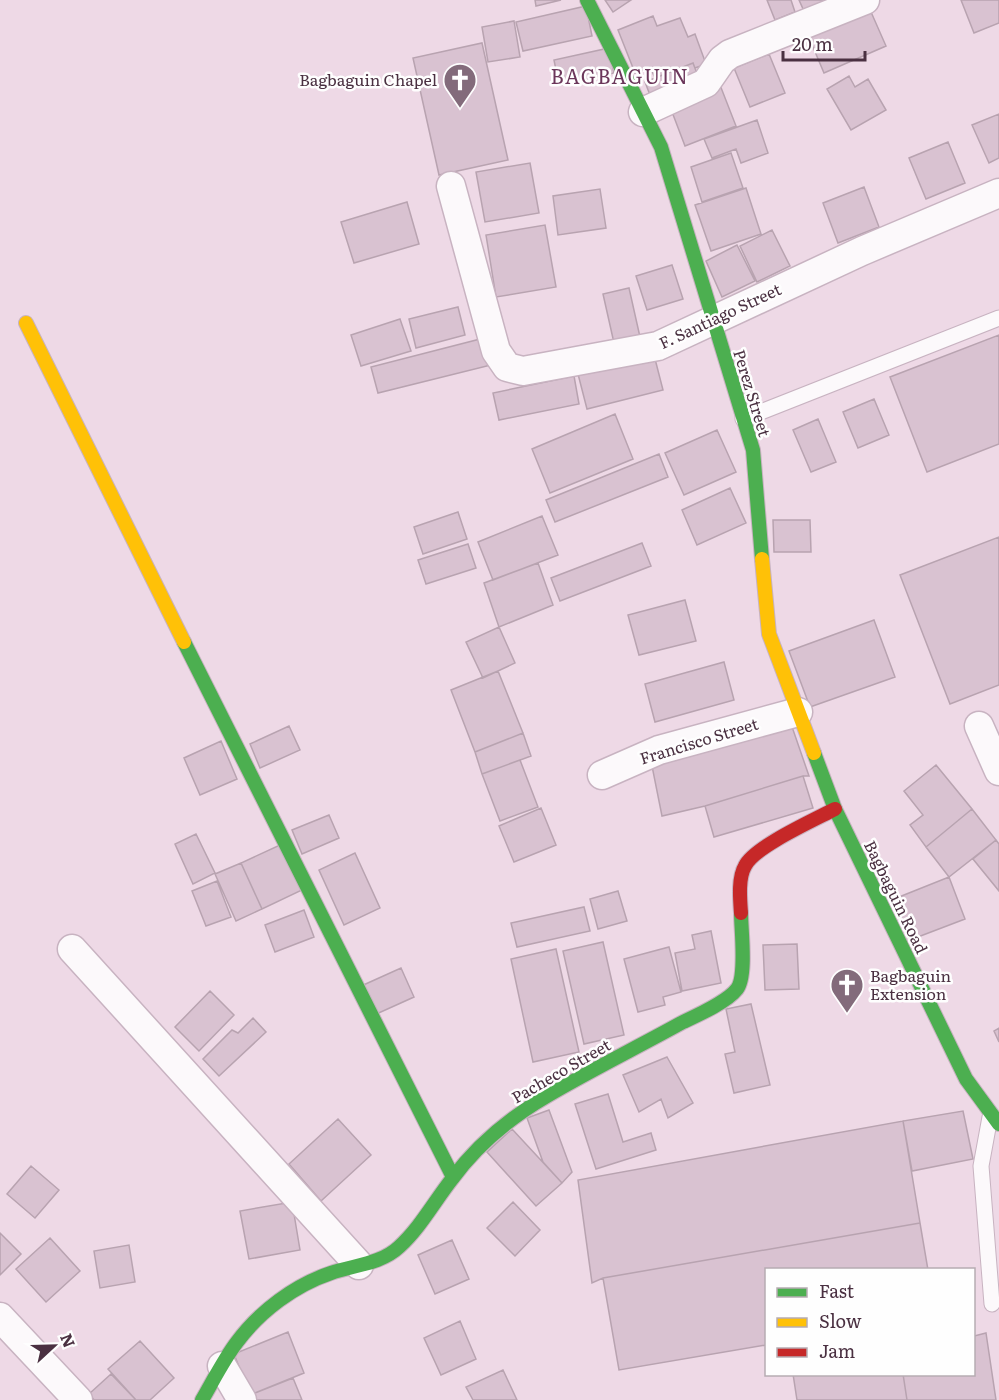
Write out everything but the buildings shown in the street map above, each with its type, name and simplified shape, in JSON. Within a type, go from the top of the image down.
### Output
[{"type":"street","name":"Perez Street","points":[[587,0],[661,147],[753,450],[770,634],[835,809]]},
{"type":"street","points":[[643,112],[706,83],[722,60],[730,54],[865,0]]},
{"type":"street","name":"F. Santiago Street","points":[[451,186],[496,351],[507,367],[523,371],[658,346],[861,251],[999,193]]},
{"type":"street","points":[[26,323],[453,1178]]},
{"type":"street","name":"Francisco Street","points":[[602,775],[659,750],[798,712]]},
{"type":"street","points":[[979,726],[999,771]]},
{"type":"street","name":"Pacheco Street","points":[[202,1400],[236,1343],[251,1325],[273,1305],[299,1288],[330,1273],[380,1259],[397,1249],[412,1234],[453,1178],[482,1144],[513,1118],[546,1096],[712,1007],[738,988],[743,972],[740,889],[744,867],[763,848],[835,809]]},
{"type":"street","name":"Bagbaguin Road","points":[[835,809],[966,1078],[995,1118]]},
{"type":"street","points":[[72,950],[359,1265]]},
{"type":"street","points":[[0,1317],[78,1400]]},
{"type":"street","points":[[222,1366],[242,1400]]},
{"type":"lane","points":[[743,418],[999,318]]},
{"type":"lane","points":[[992,1304],[981,1166],[995,1118]]},
{"type":"traffic: fast","points":[[587,0],[661,147],[753,450],[762,559]]},
{"type":"traffic: fast","points":[[184,642],[453,1177]]},
{"type":"traffic: fast","points":[[814,753],[835,809],[966,1079],[999,1124]]},
{"type":"traffic: fast","points":[[202,1400],[232,1349],[267,1310],[304,1284],[340,1270],[376,1261],[392,1253],[414,1232],[472,1155],[508,1123],[564,1086],[712,1008],[732,994],[737,989],[742,974],[741,913]]},
{"type":"traffic: slow","points":[[26,323],[184,642]]},
{"type":"traffic: slow","points":[[762,559],[769,634],[814,753]]},
{"type":"traffic: jam","points":[[741,913],[741,876],[751,859],[786,834],[835,809]]},
{"type":"place","name":"Bagbaguin Chapel","points":[[460,109]]},
{"type":"place","name":"Bagbaguin Extension","points":[[847,1014]]},
{"type":"district","name":"BAGBAGUIN","points":[[620,77]]}]
